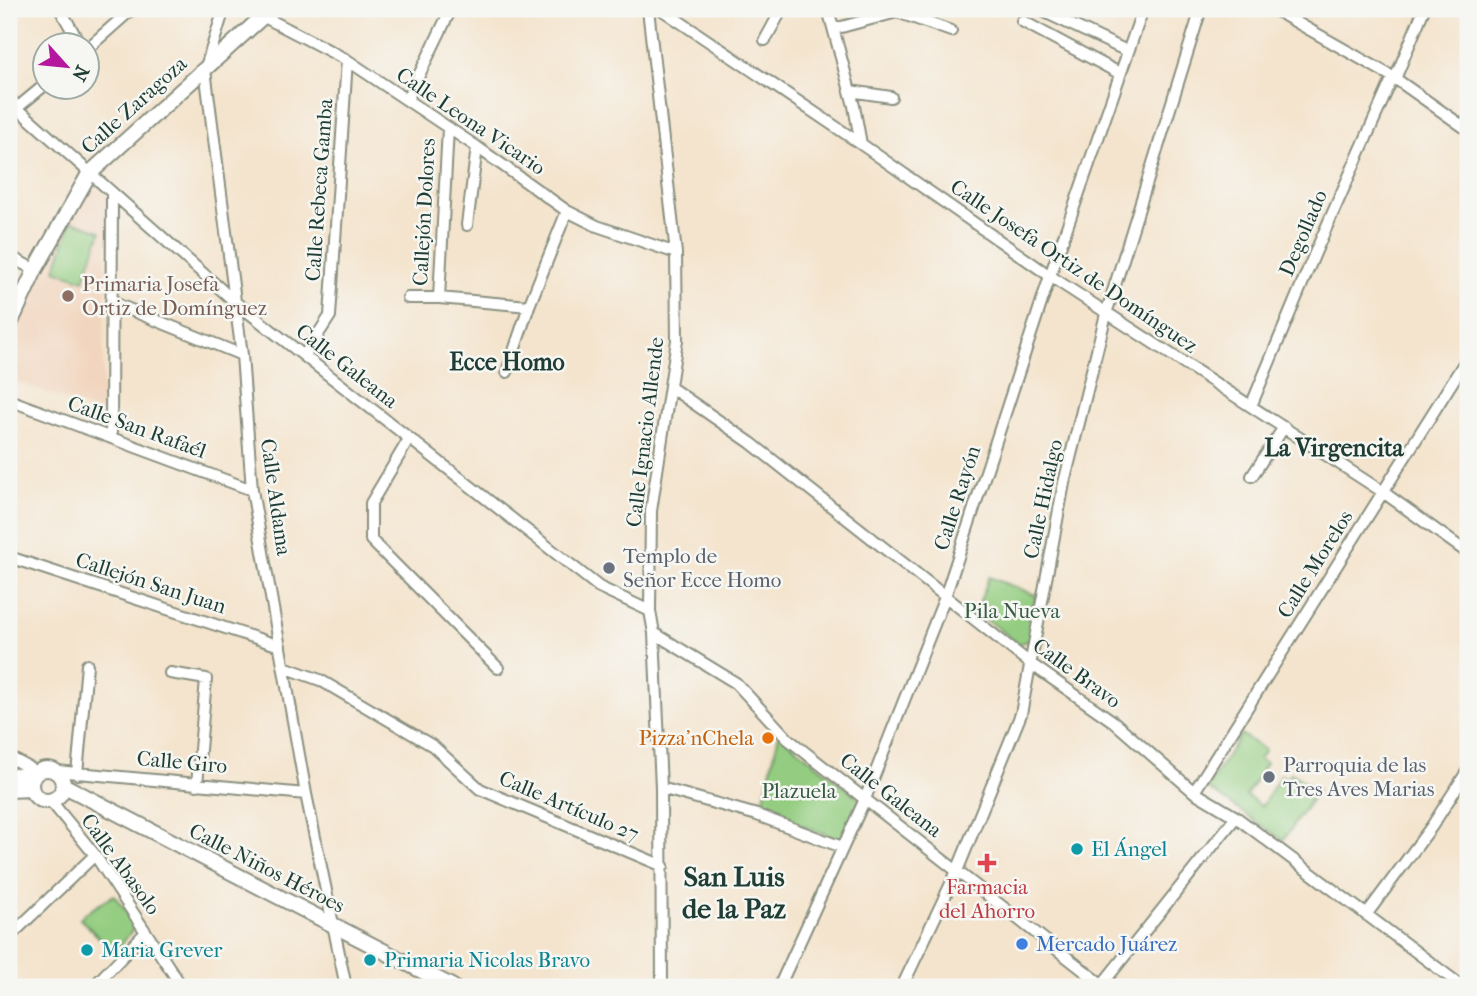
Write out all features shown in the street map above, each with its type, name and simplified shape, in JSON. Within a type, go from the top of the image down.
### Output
[{"type":"street","points":[[60,9],[73,32]]},
{"type":"street","points":[[102,36],[132,9]]},
{"type":"street","name":"Calle Aldama","points":[[224,9],[205,70],[242,355],[251,490],[306,794],[346,987]]},
{"type":"street","name":"Calle Leona Vicario","points":[[249,9],[268,12],[347,60],[568,211],[597,226],[676,253]]},
{"type":"street","points":[[407,100],[451,9]]},
{"type":"street","name":"Calle Ignacio Allende","points":[[648,9],[676,253],[677,340],[651,511],[650,611],[654,633],[662,788],[662,987]]},
{"type":"street","name":"Calle Josefa Ortiz de Domínguez","points":[[661,9],[1106,314],[1383,492],[1468,553]]},
{"type":"street","points":[[765,40],[782,9]]},
{"type":"street","points":[[828,9],[861,144]]},
{"type":"street","points":[[1038,9],[1127,51]]},
{"type":"street","name":"Calle Rayón","points":[[779,987],[865,799],[945,597],[1050,276],[1143,9]]},
{"type":"street","name":"Calle Hidalgo","points":[[902,987],[957,870],[1021,714],[1064,483],[1106,314],[1201,9]]},
{"type":"street","points":[[1273,9],[1394,78],[1468,130]]},
{"type":"street","name":"Degollado","points":[[1251,406],[1315,253],[1424,9]]},
{"type":"street","name":"Calle Zaragoza","points":[[9,326],[35,270],[89,174],[268,12]]},
{"type":"street","points":[[834,29],[897,12],[951,31]]},
{"type":"street","points":[[1022,21],[1119,73]]},
{"type":"street","name":"Calle Rebeca Gamba","points":[[304,356],[330,316],[347,60]]},
{"type":"street","points":[[850,91],[891,97]]},
{"type":"street","points":[[17,108],[32,96]]},
{"type":"street","name":"Calle Galeana","points":[[9,97],[17,108],[89,174],[234,301],[598,587],[650,611]]},
{"type":"street","name":"Callejón Dolores","points":[[439,298],[448,128]]},
{"type":"street","points":[[467,225],[477,147]]},
{"type":"street","points":[[111,438],[112,193]]},
{"type":"street","points":[[507,372],[529,306],[568,211]]},
{"type":"street","points":[[9,256],[35,270]]},
{"type":"street","points":[[408,298],[529,306]]},
{"type":"street","points":[[111,302],[242,355]]},
{"type":"street","name":"Calle Morelos","points":[[1194,792],[1468,357]]},
{"type":"street","name":"Calle Bravo","points":[[670,387],[751,443],[1031,664],[1114,722],[1194,792],[1236,817],[1459,986]]},
{"type":"street","name":"Calle San Rafaél","points":[[9,400],[251,490]]},
{"type":"street","points":[[1252,476],[1284,427]]},
{"type":"street","points":[[408,439],[370,503],[371,540],[498,668]]},
{"type":"street","name":"Callejón San Juan","points":[[9,557],[280,646]]},
{"type":"street","name":"Calle Galeana","points":[[654,633],[736,683],[789,739],[1103,986]]},
{"type":"street","points":[[77,774],[86,665]]},
{"type":"street","name":"Calle Artículo 27","points":[[284,667],[320,681],[433,746],[480,789],[663,866]]},
{"type":"street","points":[[170,673],[206,678],[197,785]]},
{"type":"street","points":[[9,757],[34,779],[40,799],[50,800],[58,795],[63,785],[60,775],[46,768],[34,779],[9,790]]},
{"type":"street","points":[[1366,915],[1432,826],[1468,770]]},
{"type":"street","name":"Calle Giro","points":[[55,771],[306,794]]},
{"type":"street","points":[[9,776],[34,779]]},
{"type":"street","name":"Calle Niños Héroes","points":[[63,785],[453,987]]},
{"type":"street","points":[[662,788],[757,815],[842,847]]},
{"type":"street","name":"Calle Abasolo","points":[[50,800],[95,855],[182,987]]},
{"type":"street","points":[[1103,986],[1236,817]]},
{"type":"street","points":[[9,937],[95,855]]},
{"type":"street","points":[[93,987],[146,932]]},
{"type":"street","points":[[1459,986],[1468,975]]},
{"type":"shaded area","name":"Primaria Josefa Ortiz de Domínguez","points":[[92,185],[108,196],[102,413],[9,379],[9,336],[13,325],[18,326],[43,267]]},
{"type":"green space","points":[[72,221],[101,231],[84,280],[55,270]]},
{"type":"green space","name":"Pila Nueva","points":[[989,577],[1038,596],[1030,640],[1019,644],[976,612]]},
{"type":"green space","name":"Plazuela","points":[[779,734],[862,801],[841,840],[761,811]]},
{"type":"green space","points":[[1241,734],[1265,750],[1259,759],[1266,763],[1246,796],[1262,806],[1281,775],[1287,779],[1291,773],[1318,790],[1283,840],[1207,788]]},
{"type":"green space","points":[[114,895],[136,925],[118,949],[111,949],[80,919]]},
{"type":"place","name":"Primaria Josefa Ortiz de Domínguez","points":[[68,296]]},
{"type":"place","name":"Templo de Señor Ecce Homo","points":[[609,568]]},
{"type":"place","name":"Pizza'nChela","points":[[768,738]]},
{"type":"place","name":"Parroquia de las Tres Aves Marias","points":[[1269,777]]},
{"type":"place","name":"El Ángel","points":[[1077,849]]},
{"type":"place","name":"Farmacia del Ahorro","points":[[987,863]]},
{"type":"place","name":"Mercado Juárez","points":[[1022,944]]},
{"type":"place","name":"Maria Grever","points":[[87,950]]},
{"type":"place","name":"Primaria Nicolas Bravo","points":[[370,960]]},
{"type":"district","name":"Ecce Homo","points":[[507,362]]},
{"type":"district","name":"La Virgencita","points":[[1334,448]]},
{"type":"district","name":"San Luis de la Paz","points":[[734,892]]}]
